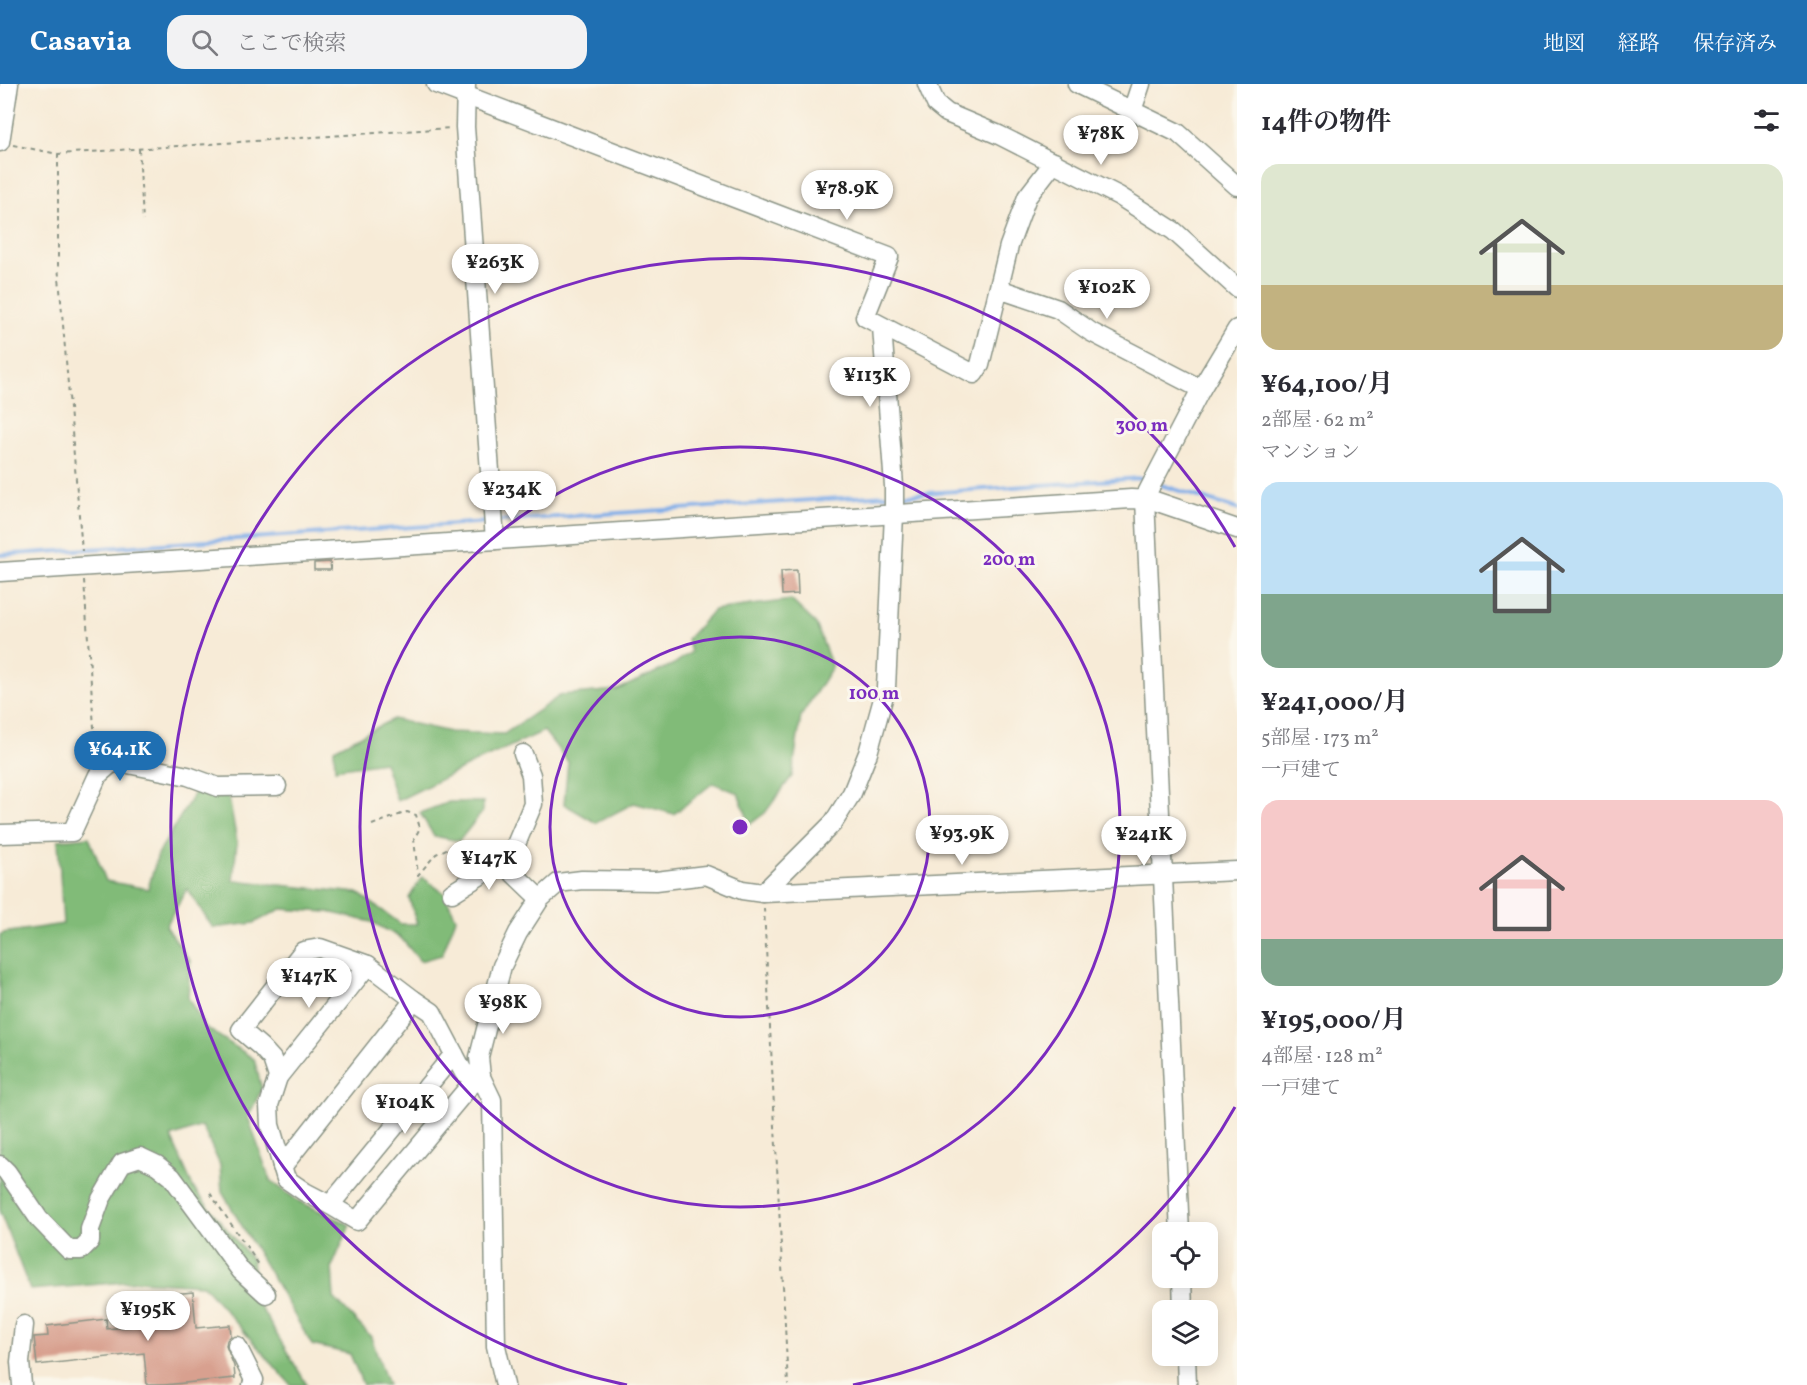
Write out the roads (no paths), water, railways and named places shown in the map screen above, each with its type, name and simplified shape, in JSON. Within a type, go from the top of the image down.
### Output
[{"type":"street","points":[[0,142],[9,84]]},
{"type":"street","points":[[436,84],[465,90],[889,257],[865,317],[974,374],[980,365],[1009,246],[1027,197],[1054,162]]},
{"type":"street","points":[[927,84],[936,104],[947,113],[999,135],[1119,196],[1174,231],[1237,288]]},
{"type":"street","points":[[1077,84],[1178,133],[1237,186]]},
{"type":"street","points":[[1132,111],[1141,84]]},
{"type":"street","points":[[465,90],[465,126],[495,540]]},
{"type":"street","points":[[999,289],[1058,309],[1091,332],[1201,389]]},
{"type":"street","points":[[763,893],[833,823],[852,793],[868,753],[886,688],[894,486],[882,327]]},
{"type":"street","points":[[1178,1222],[1146,496],[1201,389],[1237,329]]},
{"type":"street","points":[[0,572],[1131,499],[1146,496],[1237,529]]},
{"type":"street","points":[[523,754],[531,776],[533,804],[514,849],[514,874],[540,899]]},
{"type":"street","points":[[0,834],[72,832],[98,775],[112,764],[188,776],[218,787],[277,786]]},
{"type":"street","points":[[452,893],[492,868],[514,862]]},
{"type":"street","points":[[505,1385],[496,1346],[492,1100],[481,1077],[479,1057],[502,966],[518,933],[540,899],[558,884],[582,880],[656,881],[706,875],[742,890],[763,893],[1237,871]]},
{"type":"street","points":[[278,1077],[272,1059],[241,1030],[303,951],[320,948],[368,965],[432,1012],[464,1072],[481,1077]]},
{"type":"street","points":[[368,965],[278,1077],[269,1105],[270,1125],[286,1179],[304,1192],[330,1204],[357,1221],[468,1088],[481,1077]]},
{"type":"street","points":[[282,1167],[414,1000]]},
{"type":"street","points":[[330,1204],[454,1054]]},
{"type":"street","points":[[0,1165],[39,1220],[69,1250],[81,1250],[90,1241],[90,1228],[101,1199],[122,1163],[140,1157],[172,1177],[241,1271],[266,1294]]},
{"type":"street","points":[[22,1385],[20,1362],[24,1325]]},
{"type":"street","points":[[237,1346],[254,1380],[252,1385]]},
{"type":"street","points":[[1186,1366],[1187,1385]]},
{"type":"waterway","points":[[899,495],[1141,478],[1148,481]]},
{"type":"waterway","points":[[1158,484],[1237,509]]},
{"type":"waterway","points":[[498,521],[888,495]]},
{"type":"waterway","points":[[0,555],[487,522]]}]
